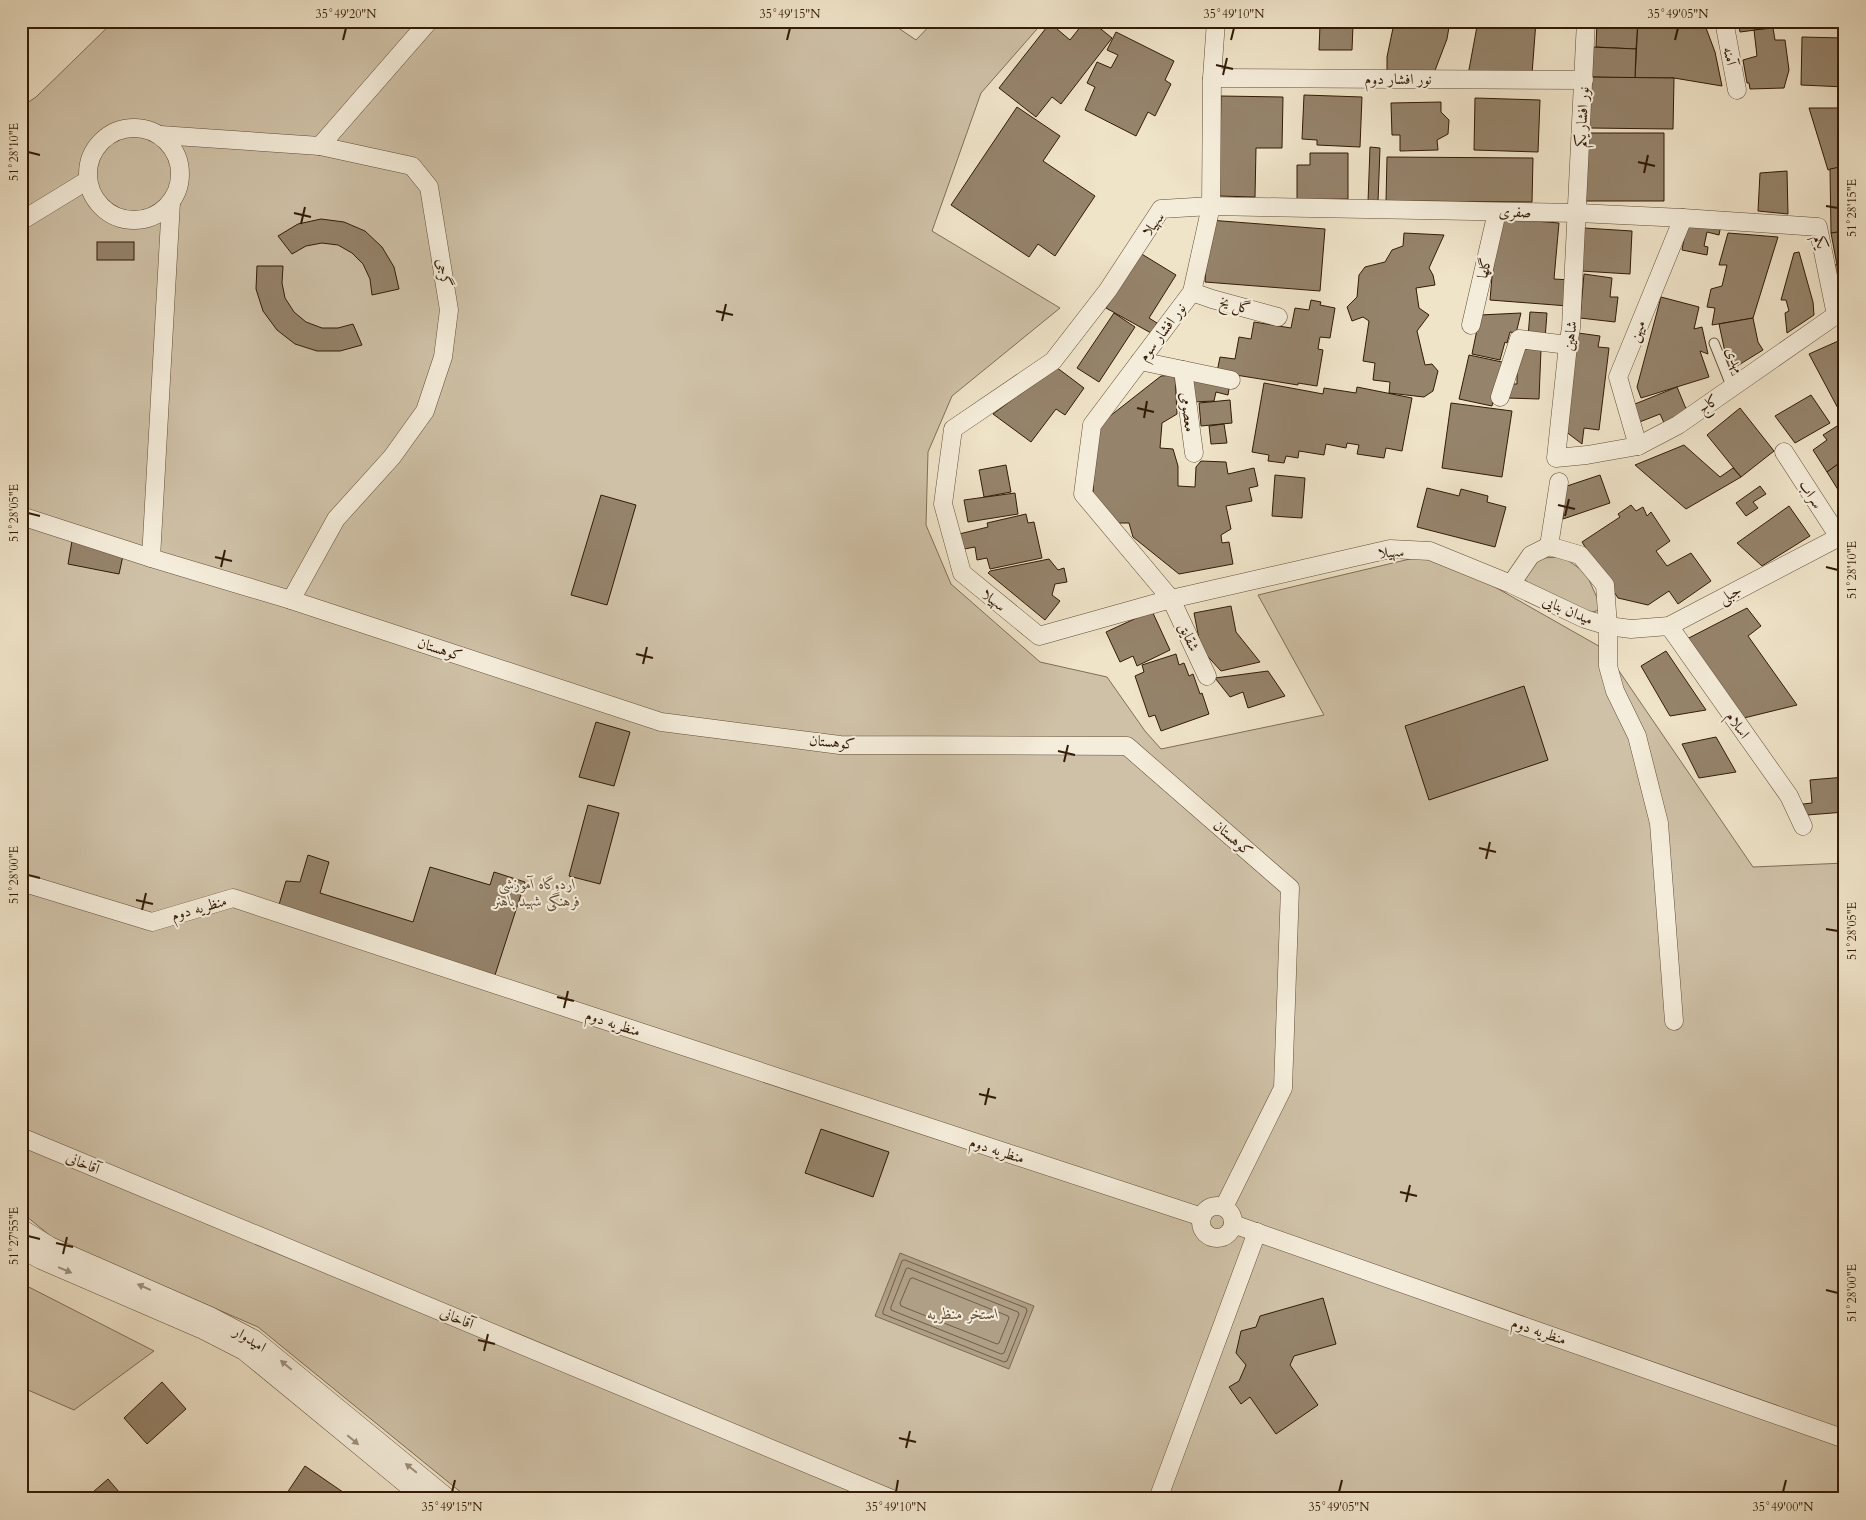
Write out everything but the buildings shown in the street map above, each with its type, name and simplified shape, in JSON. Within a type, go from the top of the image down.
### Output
[{"type":"street","points":[[320,146],[429,21]]},
{"type":"street","name":"نور افشار سوم","points":[[1171,599],[1083,494],[1092,425],[1192,292],[1211,206],[1212,78],[1216,21]]},
{"type":"street","name":"نور افشار یکم","points":[[1578,213],[1586,21]]},
{"type":"street","name":"آمنه","points":[[1724,21],[1737,90]]},
{"type":"street","name":"نور افشار دوم","points":[[1212,78],[1584,80]]},
{"type":"street","points":[[131,127],[146,128],[160,135],[171,145],[178,158],[181,174],[178,189],[171,202],[160,213],[146,219],[130,221],[114,216],[102,208],[92,195],[88,180],[88,165],[93,150],[103,138],[116,130],[131,127]]},
{"type":"street","name":"گرجی","points":[[160,135],[320,146],[412,166],[429,187],[449,310],[442,357],[425,410],[392,457],[336,519],[291,600]]},
{"type":"street","points":[[21,221],[88,180]]},
{"type":"street","points":[[151,558],[171,202]]},
{"type":"street","name":"صفری","points":[[1211,206],[1578,213],[1683,218],[1818,228]]},
{"type":"street","name":"سهیلا","points":[[1211,206],[1162,209],[1108,290],[1052,361],[953,429],[943,504],[962,573],[1039,636],[1171,599],[1390,549],[1430,551],[1511,584]]},
{"type":"street","name":"گلها","points":[[1471,326],[1497,212]]},
{"type":"street","name":"شاهین","points":[[1556,458],[1571,328],[1578,213]]},
{"type":"street","name":"میهن","points":[[1638,446],[1618,377],[1683,218]]},
{"type":"street","name":"یکم","points":[[1818,228],[1840,315]]},
{"type":"street","name":"گل یخ","points":[[1192,292],[1278,317]]},
{"type":"street","name":"کاج","points":[[1556,458],[1638,446],[1678,425],[1840,315]]},
{"type":"street","points":[[1500,398],[1519,339],[1568,345]]},
{"type":"street","name":"معصومی","points":[[1140,361],[1232,380]]},
{"type":"street","name":"معصومی","points":[[1183,370],[1194,453]]},
{"type":"street","name":"سراب","points":[[1784,452],[1842,536]]},
{"type":"street","points":[[1511,584],[1531,555],[1549,546],[1559,482]]},
{"type":"street","name":"کوهستان","points":[[21,516],[291,600],[661,722],[840,745],[1126,746],[1290,888],[1283,1088],[1224,1207]]},
{"type":"street","name":"جبلی","points":[[1608,626],[1631,629],[1669,626],[1842,536]]},
{"type":"street","name":"میدان بنایی","points":[[1511,584],[1585,619],[1608,626],[1605,585],[1580,555],[1549,546]]},
{"type":"street","name":"شقایق","points":[[1171,599],[1207,676]]},
{"type":"street","points":[[1608,626],[1608,666],[1615,692],[1637,736],[1659,823],[1674,1021]]},
{"type":"street","name":"اسلام","points":[[1669,626],[1789,796],[1803,826]]},
{"type":"street","name":"منظریه دوم","points":[[21,882],[152,922],[233,898],[1202,1217]]},
{"type":"street","name":"آقاخانی","points":[[21,1137],[892,1499]]},
{"type":"street","points":[[1217,1206],[1224,1207],[1229,1211],[1233,1224],[1226,1236],[1215,1238],[1205,1233],[1202,1229],[1202,1217],[1205,1212],[1217,1206]]},
{"type":"street","name":"منظریه دوم","points":[[1233,1224],[1845,1438]]},
{"type":"street","name":"امیدوار","points":[[21,1228],[50,1246],[249,1345],[339,1419],[449,1499]]},
{"type":"street","points":[[1158,1499],[1257,1232]]},
{"type":"street","name":"امیدوار","points":[[21,1249],[40,1260],[206,1323]]},
{"type":"street","name":"امیدوار","points":[[339,1419],[424,1499]]},
{"type":"lane","name":"مهدی","points":[[1714,343],[1732,388]]},
{"type":"green space","name":"اردوگاه آموزشی فرهنگی شهید باهنر","points":[[114,21],[888,21],[916,40],[934,21],[1044,21],[981,93],[932,231],[1060,308],[952,396],[928,452],[926,525],[951,584],[1040,662],[1107,677],[1145,731],[1161,749],[1324,715],[1258,595],[1435,553],[1604,649],[1753,867],[1845,863],[1845,1499],[473,1499],[458,1490],[258,1327],[53,1238],[21,1212],[21,107],[36,97]]},
{"type":"green space","points":[[1563,557],[1586,573],[1602,609],[1590,613],[1533,586],[1522,578],[1540,558]]},
{"type":"green space","points":[[21,1283],[154,1351],[74,1410],[21,1387]]},
{"type":"water","name":"استخر منظریه","points":[[900,1253],[1034,1306],[1009,1369],[875,1316]]}]
